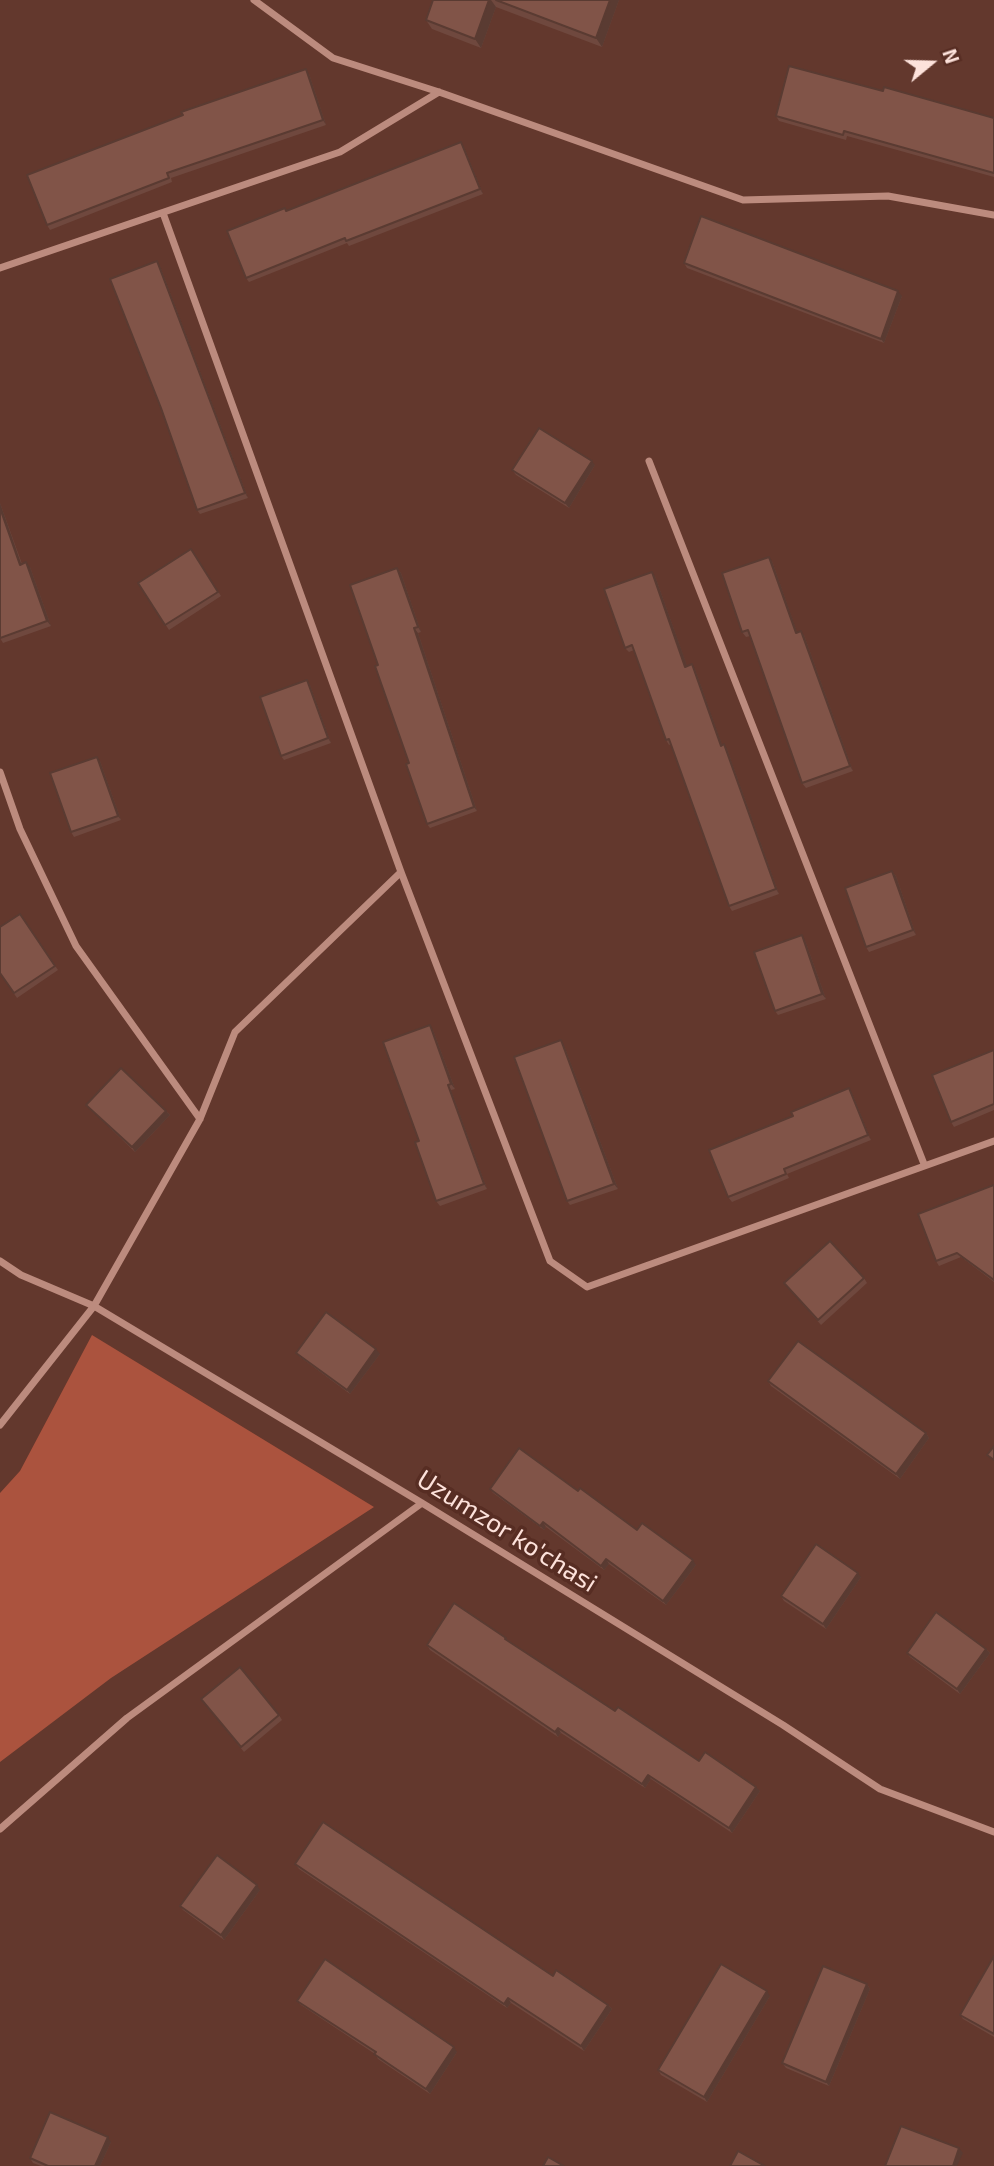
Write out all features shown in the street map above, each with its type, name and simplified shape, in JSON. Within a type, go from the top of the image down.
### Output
[{"type":"street","points":[[254,0],[333,58],[439,92],[743,200],[888,196],[994,215]]},
{"type":"street","points":[[0,268],[340,152],[439,92]]},
{"type":"street","points":[[163,213],[401,872],[550,1261],[587,1287],[994,1141]]},
{"type":"street","points":[[649,461],[924,1164]]},
{"type":"street","points":[[0,772],[20,829],[76,946],[200,1119]]},
{"type":"street","points":[[0,1425],[94,1306],[200,1119],[235,1032],[401,872]]},
{"type":"street","name":"Uzumzor ko'chasi","points":[[0,1261],[21,1275],[94,1306],[422,1503],[782,1725],[880,1789],[994,1832]]},
{"type":"street","points":[[0,1829],[127,1718],[422,1503]]},
{"type":"shaded area","points":[[92,1335],[374,1507],[111,1678],[0,1762],[0,1493],[20,1471]]},
{"type":"building","points":[[433,0],[489,0],[475,39],[426,20]]},
{"type":"building","points":[[496,0],[610,0],[596,38]]},
{"type":"building","points":[[789,66],[883,91],[884,87],[994,118],[994,173],[844,131],[843,135],[776,116]]},
{"type":"building","points":[[306,69],[323,120],[167,173],[169,178],[47,225],[27,175],[183,115],[181,112]]},
{"type":"building","points":[[461,142],[480,189],[346,241],[345,238],[246,278],[227,231],[285,208],[286,211]]},
{"type":"building","points":[[701,216],[898,291],[881,339],[684,263]]},
{"type":"building","points":[[157,261],[245,493],[197,510],[161,408],[110,279]]},
{"type":"building","points":[[539,428],[592,461],[565,503],[512,470]]},
{"type":"building","points":[[0,508],[20,565],[26,562],[47,621],[0,638]]},
{"type":"building","points":[[191,549],[218,592],[165,625],[138,583]]},
{"type":"building","points":[[769,557],[796,633],[801,631],[850,766],[802,783],[748,630],[742,632],[722,573]]},
{"type":"building","points":[[397,568],[418,627],[414,628],[474,807],[427,824],[375,666],[378,665],[350,585]]},
{"type":"building","points":[[652,572],[685,667],[692,664],[721,746],[724,744],[776,889],[729,906],[632,645],[625,648],[604,589]]},
{"type":"building","points":[[307,680],[328,738],[281,756],[260,697]]},
{"type":"building","points":[[97,757],[118,816],[71,832],[50,773]]},
{"type":"building","points":[[892,871],[913,930],[866,947],[845,888]]},
{"type":"building","points":[[20,914],[55,966],[14,993],[0,973],[0,927]]},
{"type":"building","points":[[802,935],[822,994],[775,1011],[754,952]]},
{"type":"building","points":[[430,1025],[451,1084],[448,1085],[484,1184],[436,1201],[415,1142],[419,1141],[383,1042]]},
{"type":"building","points":[[561,1040],[614,1184],[567,1201],[514,1057]]},
{"type":"building","points":[[994,1050],[994,1104],[951,1122],[932,1075]]},
{"type":"building","points":[[121,1068],[166,1111],[132,1147],[86,1105]]},
{"type":"building","points":[[849,1088],[868,1135],[784,1169],[786,1174],[728,1197],[709,1150],[793,1116],[791,1112]]},
{"type":"building","points":[[994,1185],[994,1280],[957,1253],[936,1261],[918,1214]]},
{"type":"building","points":[[830,1241],[864,1278],[818,1320],[784,1283]]},
{"type":"building","points":[[326,1312],[376,1349],[347,1390],[296,1353]]},
{"type":"building","points":[[798,1341],[926,1433],[896,1474],[768,1381]]},
{"type":"building","points":[[994,1446],[994,1460],[987,1455]]},
{"type":"building","points":[[519,1448],[637,1530],[642,1523],[693,1560],[663,1601],[606,1559],[601,1566],[543,1522],[540,1526],[490,1489]]},
{"type":"building","points":[[816,1544],[858,1573],[823,1624],[781,1596]]},
{"type":"building","points":[[454,1603],[615,1711],[618,1707],[699,1761],[705,1752],[756,1787],[729,1828],[648,1775],[642,1784],[558,1728],[555,1732],[427,1645]]},
{"type":"building","points":[[936,1612],[986,1649],[957,1689],[907,1653]]},
{"type":"building","points":[[240,1667],[279,1715],[241,1747],[201,1699]]},
{"type":"building","points":[[323,1822],[553,1976],[556,1970],[608,2005],[581,2046],[508,1998],[504,2004],[295,1864]]},
{"type":"building","points":[[217,1855],[257,1885],[221,1935],[180,1906]]},
{"type":"building","points":[[994,1956],[994,2034],[960,2015]]},
{"type":"building","points":[[325,1959],[454,2047],[426,2089],[374,2054],[376,2052],[297,2001]]},
{"type":"building","points":[[721,1964],[767,1991],[704,2097],[658,2070]]},
{"type":"building","points":[[823,1966],[867,1984],[826,2082],[782,2063]]},
{"type":"building","points":[[50,2112],[108,2137],[95,2166],[48,2166],[30,2158]]},
{"type":"building","points":[[901,2126],[959,2148],[953,2166],[885,2166]]},
{"type":"building","points":[[738,2151],[765,2166],[730,2166]]},
{"type":"building","points":[[548,2157],[564,2166],[543,2166]]}]
